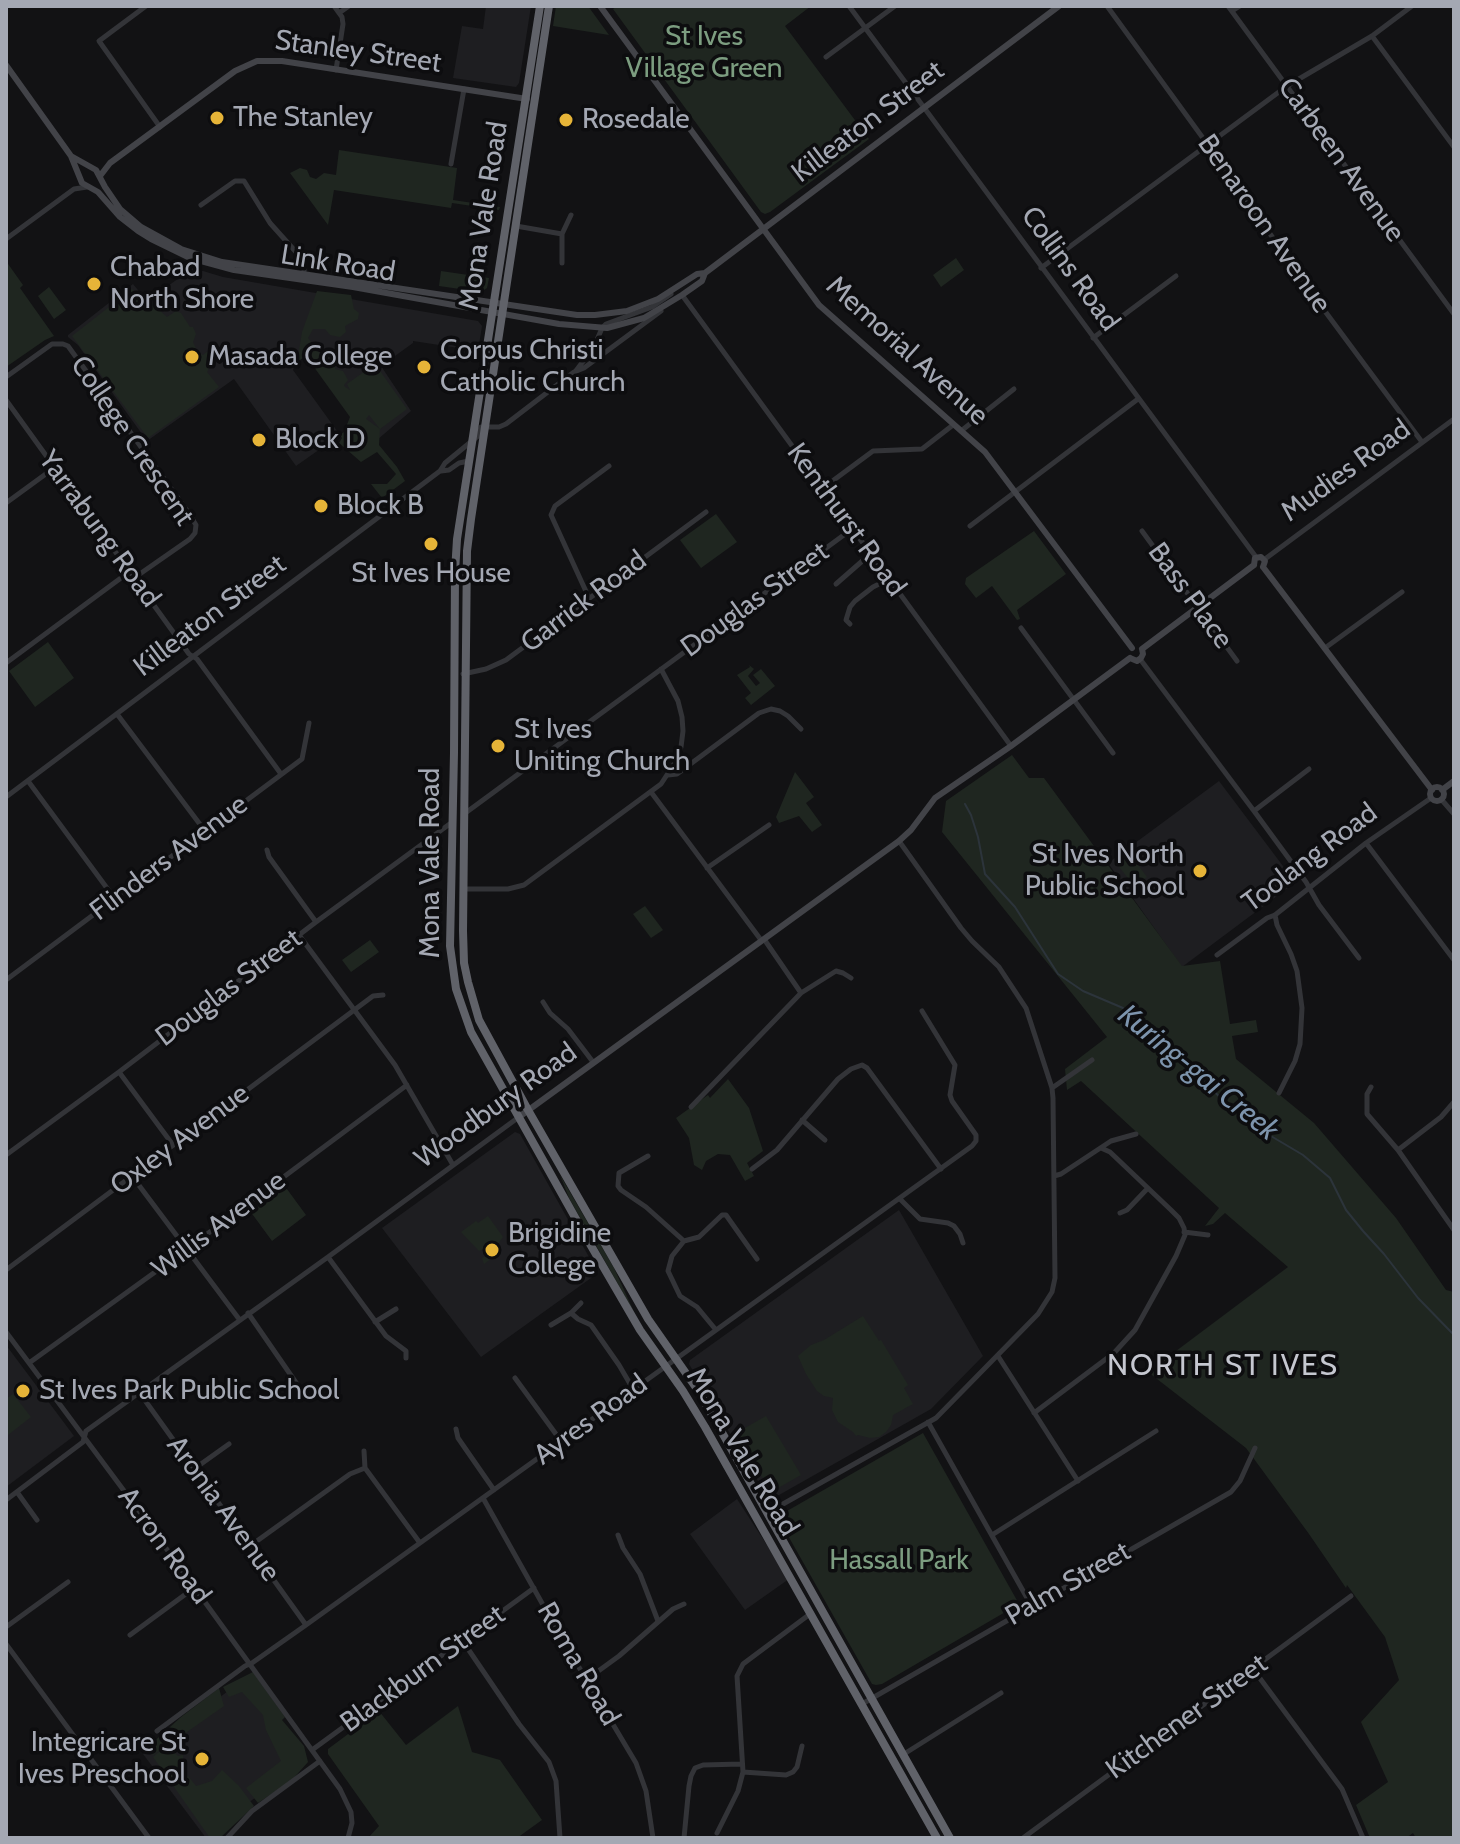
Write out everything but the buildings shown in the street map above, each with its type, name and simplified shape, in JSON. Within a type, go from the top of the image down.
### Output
[{"type":"highway","name":"Mona Vale Road","points":[[540,6],[516,226],[467,551],[464,963],[475,1009],[528,1110],[648,1319],[697,1389],[950,1838]]},
{"type":"highway","name":"Mona Vale Road","points":[[549,6],[492,306],[457,539],[450,946],[456,989],[471,1032],[625,1305],[698,1416],[937,1838]]},
{"type":"street","points":[[146,6],[99,41],[160,127]]},
{"type":"street","points":[[334,6],[342,18],[343,27],[336,70]]},
{"type":"street","points":[[339,13],[349,6]]},
{"type":"street","name":"Collins Road","points":[[849,6],[1255,561]]},
{"type":"street","points":[[826,57],[895,6]]},
{"type":"street","points":[[1042,6],[1047,15]]},
{"type":"street","name":"Killeaton Street","points":[[6,797],[440,471],[445,463],[478,436],[481,427],[506,424],[574,372],[609,322],[652,307],[697,274],[705,273],[1059,6]]},
{"type":"street","name":"Benaroon Avenue","points":[[1107,6],[1422,442]]},
{"type":"street","points":[[1230,9],[1240,6]]},
{"type":"street","points":[[1041,268],[1287,86],[1372,36],[1412,6]]},
{"type":"street","name":"Memorial Avenue","points":[[604,8],[819,305],[985,452],[1132,648]]},
{"type":"street","name":"Carbeen Avenue","points":[[1230,9],[1454,314]]},
{"type":"street","points":[[1372,36],[1454,147]]},
{"type":"street","name":"Stanley Street","points":[[100,177],[110,163],[250,63],[272,60],[530,99]]},
{"type":"street","points":[[6,65],[71,156],[82,183],[88,187]]},
{"type":"street","points":[[451,164],[464,89]]},
{"type":"street","points":[[7,238],[74,189],[96,185],[100,177],[92,168],[71,156]]},
{"type":"street","name":"Stanley Street","points":[[92,168],[110,163]]},
{"type":"street","points":[[74,189],[84,169],[92,168]]},
{"type":"street","name":"Link Road","points":[[100,177],[111,196],[131,219],[181,249],[222,262],[503,308],[577,315],[606,314]]},
{"type":"street","points":[[201,205],[235,181],[244,181],[270,223],[304,261],[304,274]]},
{"type":"street","name":"Link Road","points":[[88,187],[106,199],[129,225],[151,239],[190,258],[213,265],[256,274],[492,306]]},
{"type":"street","points":[[562,263],[562,234],[571,215]]},
{"type":"street","points":[[516,226],[562,234]]},
{"type":"street","name":"Killeaton Street","points":[[574,372],[584,368],[702,281],[705,273]]},
{"type":"street","points":[[1093,338],[1176,276]]},
{"type":"street","name":"Killeaton Street","points":[[606,314],[627,311],[677,288]]},
{"type":"street","name":"Killeaton Street","points":[[602,328],[644,318],[682,295]]},
{"type":"street","name":"Kenthurst Road","points":[[682,295],[1011,746]]},
{"type":"street","name":"Link Road","points":[[503,308],[559,324],[602,328]]},
{"type":"street","name":"College Crescent","points":[[6,377],[52,344],[68,346],[188,512],[196,525],[195,533],[134,578]]},
{"type":"street","points":[[961,431],[1014,389]]},
{"type":"street","points":[[970,526],[1138,399]]},
{"type":"street","name":"Yarrabung Road","points":[[6,400],[189,654],[197,659],[281,774]]},
{"type":"street","name":"Mudies Road","points":[[1264,563],[1454,419]]},
{"type":"street","points":[[823,488],[873,451],[922,449],[953,425]]},
{"type":"street","name":"Killeaton Street","points":[[440,471],[469,461]]},
{"type":"street","points":[[589,598],[551,515],[555,506],[609,466]]},
{"type":"street","points":[[6,503],[54,468]]},
{"type":"street","name":"Garrick Road","points":[[454,675],[486,669],[506,660],[706,512]]},
{"type":"street","name":"Douglas Street","points":[[464,814],[852,529]]},
{"type":"street","name":"Bass Place","points":[[1142,531],[1237,661]]},
{"type":"street","points":[[836,584],[868,556],[869,551]]},
{"type":"street","points":[[1142,649],[1261,557],[1432,790]]},
{"type":"street","points":[[1255,561],[1259,569],[1264,563]]},
{"type":"street","points":[[6,663],[129,572]]},
{"type":"street","points":[[850,624],[846,620],[855,601],[889,579]]},
{"type":"street","points":[[1325,648],[1402,592]]},
{"type":"street","points":[[1021,628],[1113,753]]},
{"type":"street","points":[[1130,658],[1132,648],[1137,646],[1142,649]]},
{"type":"street","points":[[1130,658],[1134,661],[1140,659],[1142,649]]},
{"type":"street","points":[[1011,746],[1130,658]]},
{"type":"street","points":[[1140,659],[1359,958]]},
{"type":"street","points":[[463,889],[508,889],[524,885],[651,792],[668,775],[682,751],[683,731],[678,701],[661,669]]},
{"type":"street","points":[[668,775],[677,774],[694,758],[759,713],[771,709],[788,716],[801,729]]},
{"type":"street","points":[[117,714],[205,831]]},
{"type":"street","name":"Flinders Avenue","points":[[6,980],[302,759],[309,723]]},
{"type":"street","name":"Woodbury Road","points":[[6,1500],[83,1442],[86,1431],[899,841],[935,798],[1011,746]]},
{"type":"street","points":[[1254,811],[1309,769]]},
{"type":"street","points":[[28,781],[115,899]]},
{"type":"street","points":[[1442,790],[1454,781]]},
{"type":"street","points":[[1441,799],[1436,801],[1430,794],[1437,787],[1442,790]]},
{"type":"street","points":[[1441,799],[1442,790]]},
{"type":"street","points":[[651,792],[801,993]]},
{"type":"street","name":"Toolang Road","points":[[1217,955],[1431,798]]},
{"type":"street","points":[[1441,799],[1454,814]]},
{"type":"street","name":"Douglas Street","points":[[6,1155],[452,823]]},
{"type":"street","points":[[707,868],[769,825]]},
{"type":"street","points":[[767,1513],[936,1418],[1038,1314],[1052,1292],[1055,1278],[1052,1088],[1026,1008],[999,967],[961,928],[899,841]]},
{"type":"street","points":[[1366,843],[1454,960]]},
{"type":"street","points":[[267,850],[316,922]]},
{"type":"street","points":[[1275,915],[1297,971],[1302,1008],[1300,1044],[1279,1093]]},
{"type":"street","points":[[299,935],[395,1065],[453,1165]]},
{"type":"street","points":[[691,1107],[801,993],[836,971],[851,978]]},
{"type":"street","name":"Oxley Avenue","points":[[6,1270],[373,996],[383,995]]},
{"type":"street","points":[[543,1002],[593,1062]]},
{"type":"street","name":"Ayres Road","points":[[157,1731],[972,1146],[976,1135],[950,1095],[955,1065],[922,1011]]},
{"type":"street","points":[[1052,1088],[1092,1060]]},
{"type":"street","points":[[752,1169],[777,1150],[838,1079],[862,1065],[941,1169]]},
{"type":"street","points":[[119,1072],[173,1146]]},
{"type":"street","name":"Willis Avenue","points":[[29,1363],[407,1085]]},
{"type":"street","points":[[1371,1087],[1367,1094],[1367,1114],[1398,1150],[1454,1230]]},
{"type":"street","points":[[1398,1150],[1441,1117],[1454,1102]]},
{"type":"street","points":[[802,1120],[825,1140]]},
{"type":"street","points":[[1054,1176],[1111,1141],[1136,1134]]},
{"type":"street","points":[[1034,1413],[1114,1353],[1135,1330],[1182,1243],[1184,1232],[1179,1218],[1110,1152],[1101,1148]]},
{"type":"street","points":[[648,1156],[619,1173],[618,1186],[684,1241]]},
{"type":"street","points":[[132,1176],[239,1319]]},
{"type":"street","points":[[1120,1213],[1127,1210],[1148,1188]]},
{"type":"street","points":[[900,1199],[920,1219],[954,1226],[963,1243]]},
{"type":"street","points":[[716,1330],[697,1307],[680,1296],[668,1271],[672,1256],[684,1241],[699,1237],[722,1215],[726,1215],[757,1259]]},
{"type":"street","points":[[1184,1232],[1208,1235]]},
{"type":"street","points":[[328,1257],[386,1336],[406,1351],[406,1358]]},
{"type":"street","points":[[551,1325],[581,1303]]},
{"type":"street","points":[[375,1322],[396,1309]]},
{"type":"street","points":[[248,1313],[299,1387]]},
{"type":"street","points":[[571,1313],[591,1325],[633,1389]]},
{"type":"street","name":"Acron Road","points":[[6,1332],[347,1800],[352,1823],[348,1838]]},
{"type":"street","points":[[998,1356],[1078,1481]]},
{"type":"street","points":[[515,1378],[561,1441]]},
{"type":"street","name":"Aronia Avenue","points":[[139,1392],[306,1625]]},
{"type":"street","points":[[928,1422],[1031,1605]]},
{"type":"street","points":[[456,1429],[458,1438],[494,1490]]},
{"type":"street","points":[[992,1535],[1156,1431]]},
{"type":"street","points":[[194,1469],[229,1444]]},
{"type":"street","name":"Palm Street","points":[[862,1704],[1231,1492],[1240,1481],[1255,1448]]},
{"type":"street","points":[[364,1451],[365,1468],[420,1543]]},
{"type":"street","points":[[250,1546],[350,1474],[365,1468]]},
{"type":"street","points":[[17,1492],[37,1520]]},
{"type":"street","name":"Roma Road","points":[[483,1498],[636,1763],[646,1791],[653,1838]]},
{"type":"street","points":[[618,1535],[640,1574],[658,1621]]},
{"type":"street","points":[[6,1627],[68,1582]]},
{"type":"street","points":[[130,1635],[194,1588]]},
{"type":"street","name":"Blackburn Street","points":[[312,1750],[534,1588]]},
{"type":"street","name":"Kitchener Street","points":[[1023,1838],[1351,1596]]},
{"type":"street","points":[[586,1680],[673,1609],[684,1604]]},
{"type":"street","points":[[717,1833],[738,1791],[743,1772],[737,1676],[743,1664],[820,1607]]},
{"type":"street","points":[[462,1640],[549,1762],[556,1781],[560,1838]]},
{"type":"street","points":[[6,1644],[149,1838]]},
{"type":"street","points":[[1253,1669],[1342,1789],[1363,1838]]},
{"type":"street","points":[[904,1754],[1001,1693]]},
{"type":"street","points":[[743,1772],[786,1775],[793,1772],[802,1746]]},
{"type":"street","points":[[227,1838],[252,1811],[320,1761]]},
{"type":"street","points":[[684,1838],[689,1786],[695,1768],[741,1764]]},
{"type":"shaded area","points":[[486,6],[531,6],[516,87],[453,78],[462,26],[483,29]]},
{"type":"shaded area","name":"Masada College","points":[[193,268],[223,277],[478,321],[482,326],[478,351],[413,341],[381,366],[411,411],[377,440],[303,338],[293,370],[340,435],[296,466],[234,379],[147,441],[68,335],[133,284],[147,301]]},
{"type":"shaded area","name":"St Ives North Public School","points":[[1219,781],[1292,878],[1293,884],[1182,967],[1108,863]]},
{"type":"shaded area","name":"Brigidine College","points":[[515,1132],[520,1134],[598,1273],[481,1357],[382,1228]]},
{"type":"shaded area","points":[[899,1210],[983,1356],[931,1409],[772,1499],[768,1498],[689,1364],[690,1360]]},
{"type":"shaded area","name":"St Ives Park Public School","points":[[6,1345],[74,1436],[6,1487]]},
{"type":"shaded area","points":[[737,1499],[789,1579],[745,1610],[690,1534]]},
{"type":"shaded area","points":[[243,1680],[304,1762],[248,1803],[215,1838],[206,1838],[143,1754]]},
{"type":"green space","points":[[556,6],[588,6],[609,35],[553,26]]},
{"type":"green space","name":"St Ives Village Green","points":[[617,6],[811,6],[785,26],[869,139],[770,212],[761,212],[613,9]]},
{"type":"green space","points":[[339,150],[457,168],[453,200],[500,207],[499,210],[452,203],[451,208],[334,190],[328,225],[290,173],[300,168],[316,179],[324,173],[336,175]]},
{"type":"green space","points":[[956,258],[964,270],[941,287],[933,275]]},
{"type":"green space","points":[[6,261],[23,285],[20,288],[54,336],[6,367]]},
{"type":"green space","points":[[441,271],[489,278],[487,288],[481,292],[439,286]]},
{"type":"green space","points":[[49,287],[66,310],[54,319],[38,296]]},
{"type":"green space","points":[[132,289],[148,302],[157,303],[158,309],[167,317],[176,311],[181,313],[196,334],[193,342],[198,353],[203,355],[212,348],[218,351],[207,372],[219,387],[148,438],[72,336]]},
{"type":"green space","points":[[317,291],[351,295],[354,309],[359,313],[358,319],[345,326],[346,332],[340,337],[330,335],[325,329],[313,329],[308,338],[322,356],[326,354],[331,366],[335,365],[335,369],[343,371],[348,380],[345,387],[350,390],[347,384],[375,364],[407,409],[380,429],[379,445],[405,481],[382,498],[371,484],[387,484],[396,474],[377,452],[361,462],[339,443],[350,417],[306,356],[297,362],[302,332]],"holes":[[[369,415],[380,429],[366,419]]]},
{"type":"green space","points":[[716,514],[737,542],[701,568],[680,540]]},
{"type":"green space","points":[[1034,531],[1066,574],[1017,610],[1020,619],[1017,620],[992,586],[976,598],[965,584],[966,578]]},
{"type":"green space","points":[[48,642],[74,678],[35,707],[9,671]]},
{"type":"green space","points":[[749,665],[754,669],[748,676],[756,686],[760,683],[753,675],[761,669],[775,686],[751,705],[745,698],[751,693],[737,675]]},
{"type":"green space","points":[[1012,755],[1029,778],[1044,778],[1182,966],[1220,961],[1230,1024],[1256,1020],[1258,1032],[1232,1036],[1236,1059],[1314,1123],[1396,1218],[1446,1290],[1454,1292],[1454,1838],[1416,1838],[1413,1833],[1406,1838],[1370,1838],[1356,1805],[1388,1782],[1361,1722],[1399,1680],[1385,1637],[1246,1448],[1148,1372],[1288,1267],[1225,1213],[1213,1224],[1205,1226],[1219,1208],[1081,1081],[1067,1090],[1065,1069],[1107,1037],[942,832],[946,801]]},
{"type":"green space","points":[[795,772],[814,797],[806,803],[822,825],[812,832],[799,816],[779,823],[776,817]]},
{"type":"green space","points":[[1129,853],[1147,877],[1135,887],[1116,863]]},
{"type":"green space","points":[[645,906],[663,930],[651,938],[633,914]]},
{"type":"green space","points":[[370,940],[379,952],[351,972],[342,960]]},
{"type":"green space","points":[[728,1079],[749,1108],[763,1151],[747,1163],[754,1176],[745,1181],[730,1155],[718,1154],[706,1161],[702,1170],[694,1165],[689,1138],[676,1118],[708,1095],[710,1098]]},
{"type":"green space","points":[[560,1175],[614,1268],[635,1314],[569,1198]]},
{"type":"green space","points":[[284,1185],[306,1215],[272,1241],[250,1211]]},
{"type":"green space","points":[[488,1216],[503,1237],[494,1249],[492,1258],[484,1264],[482,1258],[490,1254],[486,1248],[479,1251],[461,1232]]},
{"type":"green space","points":[[863,1316],[908,1385],[904,1388],[913,1404],[893,1415],[886,1432],[870,1438],[856,1436],[838,1422],[832,1410],[833,1398],[817,1391],[798,1356],[811,1345]]},
{"type":"green space","points":[[13,1394],[31,1417],[8,1435],[6,1399]]},
{"type":"green space","points":[[766,1416],[801,1475],[771,1492],[736,1433]]},
{"type":"green space","name":"Hassall Park","points":[[923,1433],[1019,1604],[876,1685],[872,1684],[778,1518]]},
{"type":"green space","points":[[253,1672],[285,1717],[282,1720],[304,1746],[308,1762],[291,1781],[258,1803],[246,1788],[281,1761],[266,1730],[263,1715],[242,1692],[229,1697],[223,1687]]},
{"type":"green space","points":[[219,1688],[224,1706],[167,1746],[178,1756],[183,1755],[183,1770],[196,1786],[212,1781],[222,1770],[254,1806],[220,1838],[210,1838],[153,1757],[166,1746],[153,1755],[148,1747]]},
{"type":"green space","points":[[458,1706],[472,1752],[500,1760],[542,1820],[517,1838],[368,1838],[379,1826],[328,1754],[328,1749],[379,1711],[406,1745]]},
{"type":"waterway","name":"Kuring-gai Creek","points":[[965,804],[978,837],[985,874],[1015,907],[1058,974],[1083,991],[1123,1008],[1254,1126],[1303,1155],[1330,1178],[1346,1210],[1418,1298],[1454,1335]]},
{"type":"place","name":"The Stanley","points":[[217,118]]},
{"type":"place","name":"Rosedale","points":[[566,120]]},
{"type":"place","name":"Chabad North Shore","points":[[94,284]]},
{"type":"place","name":"Masada College","points":[[192,357]]},
{"type":"place","name":"Corpus Christi Catholic Church","points":[[424,367]]},
{"type":"place","name":"Block D","points":[[259,440]]},
{"type":"place","name":"Block B","points":[[321,506]]},
{"type":"place","name":"St Ives House","points":[[431,544]]},
{"type":"place","name":"St Ives Uniting Church","points":[[498,746]]},
{"type":"place","name":"St Ives North Public School","points":[[1200,871]]},
{"type":"place","name":"Brigidine College","points":[[492,1250]]},
{"type":"place","name":"St Ives Park Public School","points":[[23,1391]]},
{"type":"place","name":"Integricare St Ives Preschool","points":[[202,1759]]},
{"type":"district","name":"NORTH ST IVES","points":[[1223,1366]]}]
